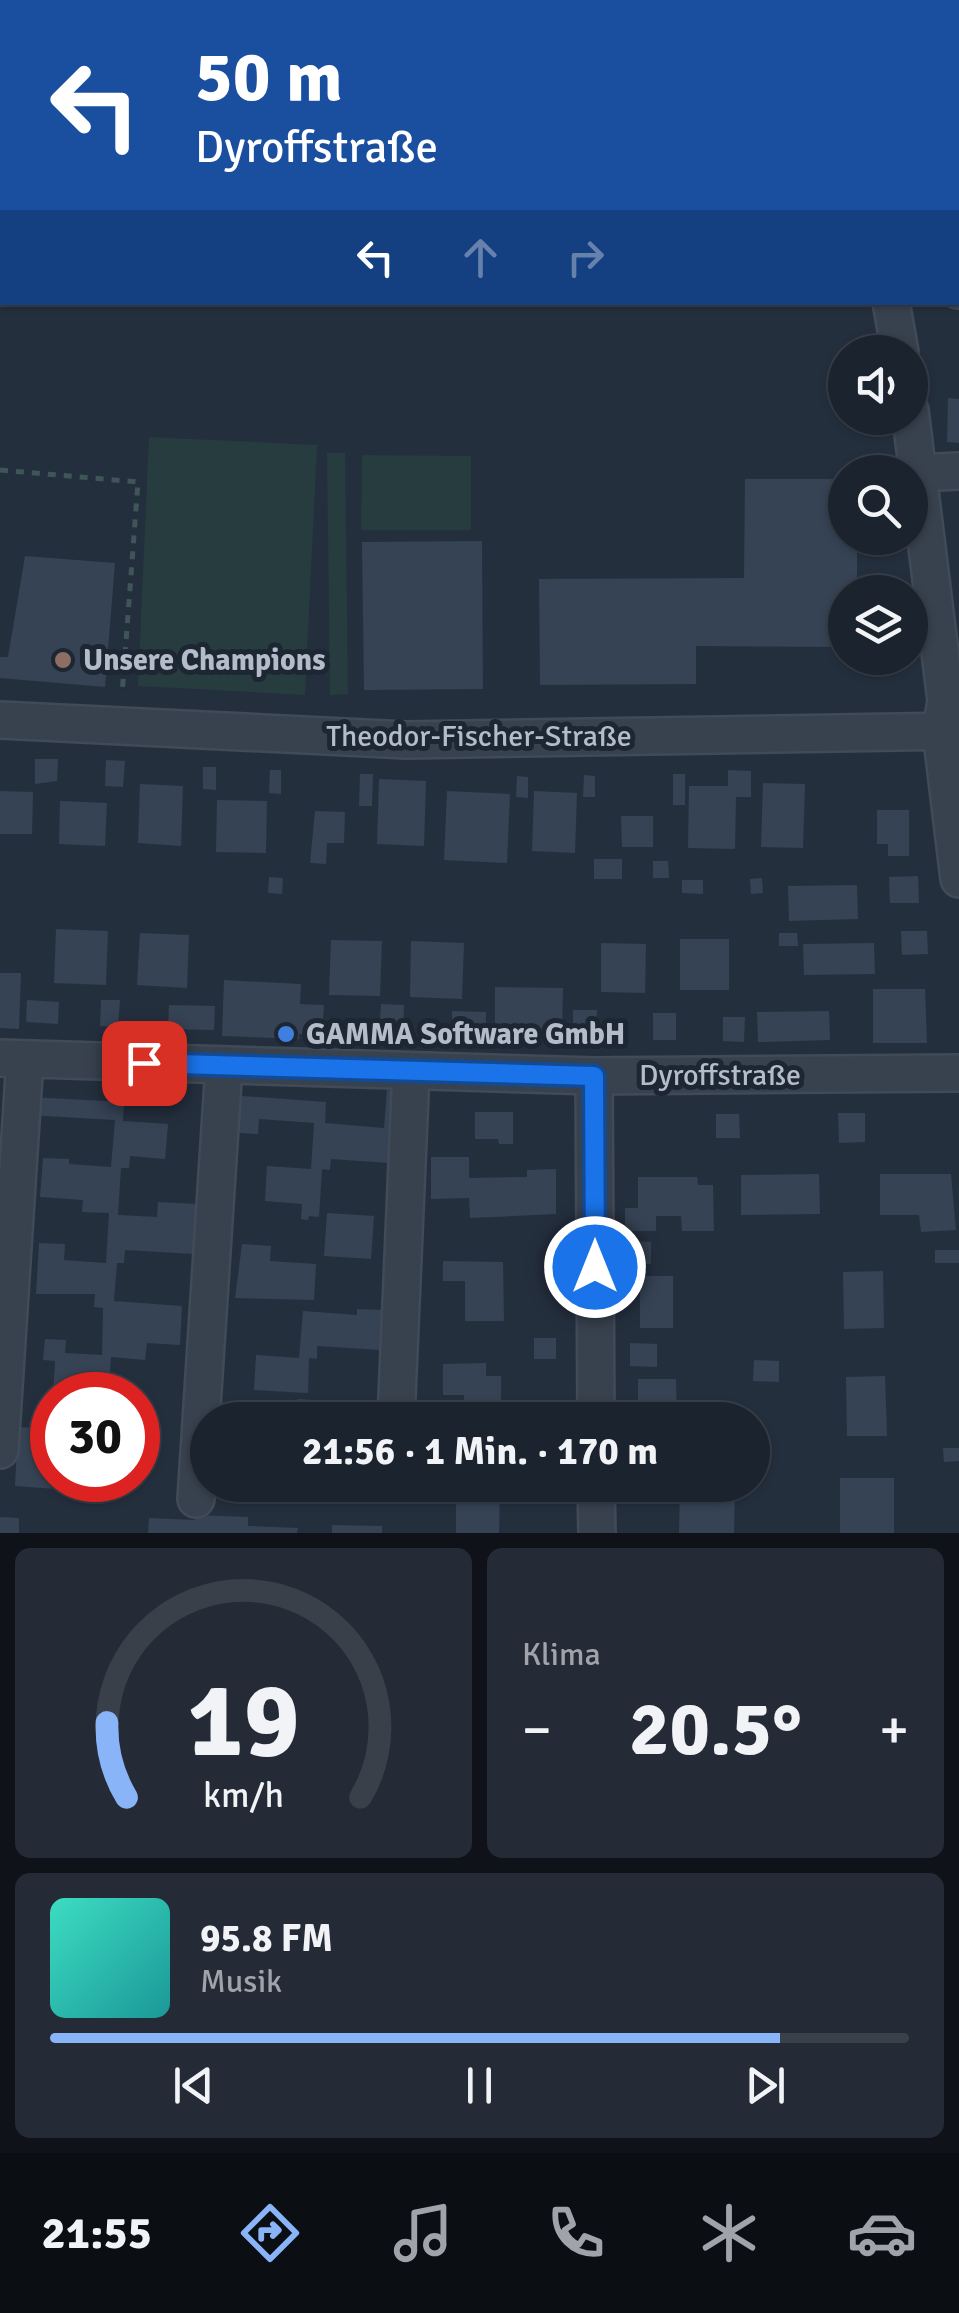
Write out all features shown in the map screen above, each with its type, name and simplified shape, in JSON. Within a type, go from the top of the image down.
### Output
[{"type":"street","points":[[892,305],[897,335]]},
{"type":"street","points":[[928,473],[959,471]]},
{"type":"street","points":[[928,543],[950,731],[959,879]]},
{"type":"street","name":"Theodor-Fischer-Straße","points":[[0,720],[406,740],[950,731]]},
{"type":"street","points":[[0,1450],[13,1058]]},
{"type":"street","name":"Dyroffstraße","points":[[13,1058],[594,1076],[959,1073]]},
{"type":"street","points":[[202,1402],[224,1066]]},
{"type":"street","points":[[397,1402],[411,1071]]},
{"type":"street","points":[[594,1076],[596,1402]]},
{"type":"street","points":[[596,1502],[596,1533]]},
{"type":"path","points":[[0,470],[138,482],[120,726]]},
{"type":"green space","points":[[149,437],[317,445],[305,695],[138,686]]},
{"type":"green space","points":[[327,453],[345,453],[348,694],[330,695]]},
{"type":"green space","points":[[362,455],[471,456],[471,530],[361,530]]},
{"type":"building","points":[[948,398],[959,399],[959,443],[947,442]]},
{"type":"building","points":[[745,479],[828,479],[828,555],[857,555],[857,575],[828,575],[828,647],[696,646],[696,684],[540,685],[539,579],[744,578]]},
{"type":"building","points":[[482,541],[483,689],[364,690],[362,542]]},
{"type":"building","points":[[25,556],[115,563],[105,687],[0,678],[0,657],[8,657]]},
{"type":"building","points":[[35,759],[58,759],[57,781],[35,784]]},
{"type":"building","points":[[106,760],[125,761],[123,787],[105,786]]},
{"type":"building","points":[[203,767],[216,767],[216,790],[203,789]]},
{"type":"building","points":[[270,770],[281,770],[281,794],[269,793]]},
{"type":"building","points":[[728,770],[751,771],[751,797],[736,797],[735,849],[688,848],[689,786],[728,786]]},
{"type":"building","points":[[360,774],[373,774],[372,806],[359,806]]},
{"type":"building","points":[[673,774],[685,774],[685,805],[673,805]]},
{"type":"building","points":[[584,775],[595,776],[595,797],[583,797]]},
{"type":"building","points":[[517,776],[528,777],[528,798],[516,797]]},
{"type":"building","points":[[379,779],[426,781],[424,846],[377,844]]},
{"type":"building","points":[[763,783],[805,784],[803,848],[761,847]]},
{"type":"building","points":[[140,784],[183,786],[181,846],[138,843]]},
{"type":"building","points":[[0,791],[33,792],[32,834],[0,834]]},
{"type":"building","points":[[447,791],[510,794],[507,863],[444,860]]},
{"type":"building","points":[[534,791],[577,793],[575,853],[532,851]]},
{"type":"building","points":[[217,800],[267,801],[266,853],[216,852]]},
{"type":"building","points":[[60,801],[107,803],[105,846],[59,844]]},
{"type":"building","points":[[877,810],[909,810],[909,856],[888,856],[888,844],[877,844]]},
{"type":"building","points":[[315,811],[345,812],[344,843],[327,843],[326,864],[310,863]]},
{"type":"building","points":[[621,816],[653,816],[653,847],[622,847]]},
{"type":"building","points":[[594,859],[622,859],[622,879],[594,879]]},
{"type":"building","points":[[653,861],[668,861],[669,878],[653,878]]},
{"type":"building","points":[[918,876],[919,903],[890,903],[889,877]]},
{"type":"building","points":[[269,877],[283,878],[282,894],[268,893]]},
{"type":"building","points":[[762,878],[763,893],[751,894],[750,879]]},
{"type":"building","points":[[682,880],[703,880],[703,894],[682,893]]},
{"type":"building","points":[[857,885],[858,919],[789,921],[788,886]]},
{"type":"building","points":[[56,929],[108,931],[106,985],[54,983]]},
{"type":"building","points":[[901,931],[927,931],[928,954],[902,955]]},
{"type":"building","points":[[140,933],[189,935],[187,988],[137,985]]},
{"type":"building","points":[[779,933],[797,933],[798,946],[779,946]]},
{"type":"building","points":[[680,939],[729,939],[729,990],[680,990]]},
{"type":"building","points":[[331,940],[382,941],[380,996],[329,995]]},
{"type":"building","points":[[411,941],[464,943],[462,999],[410,997]]},
{"type":"building","points":[[601,943],[646,944],[645,993],[601,992]]},
{"type":"building","points":[[874,943],[875,974],[804,975],[803,944]]},
{"type":"building","points":[[0,973],[21,973],[19,1029],[0,1028]]},
{"type":"building","points":[[224,980],[301,984],[300,1004],[324,1005],[322,1035],[299,1034],[299,1039],[222,1036]]},
{"type":"building","points":[[495,987],[563,988],[562,1040],[495,1039]]},
{"type":"building","points":[[873,989],[925,989],[927,1043],[873,1043]]},
{"type":"building","points":[[27,1000],[59,1002],[58,1024],[26,1022]]},
{"type":"building","points":[[101,1000],[120,1000],[118,1027],[100,1026]]},
{"type":"building","points":[[381,1004],[404,1005],[403,1038],[379,1037]]},
{"type":"building","points":[[169,1005],[215,1006],[214,1030],[168,1029]]},
{"type":"building","points":[[573,1010],[597,1010],[596,1039],[573,1038]]},
{"type":"building","points":[[452,1011],[486,1012],[486,1042],[452,1041]]},
{"type":"building","points":[[829,1011],[830,1040],[758,1042],[757,1012]]},
{"type":"building","points":[[653,1013],[676,1013],[676,1040],[653,1040]]},
{"type":"building","points":[[723,1017],[745,1017],[744,1042],[723,1041]]},
{"type":"building","points":[[387,1090],[403,1091],[391,1128],[389,1163],[331,1159],[330,1170],[322,1169],[319,1217],[309,1216],[308,1220],[301,1219],[302,1204],[265,1201],[267,1166],[311,1169],[314,1123],[259,1119],[258,1134],[226,1132],[228,1095],[326,1102],[325,1123],[384,1128]]},
{"type":"building","points":[[30,1097],[124,1102],[123,1121],[168,1124],[165,1159],[130,1156],[129,1168],[121,1168],[118,1215],[157,1217],[158,1202],[198,1204],[195,1254],[125,1250],[124,1263],[117,1263],[114,1301],[182,1306],[180,1345],[147,1343],[145,1360],[111,1357],[110,1372],[54,1372],[55,1361],[43,1360],[45,1339],[66,1340],[65,1353],[102,1355],[103,1308],[94,1307],[95,1294],[36,1294],[39,1243],[65,1244],[64,1260],[106,1263],[109,1213],[82,1212],[83,1200],[40,1197],[43,1158],[111,1167],[115,1120],[28,1115]]},
{"type":"building","points":[[475,1112],[513,1112],[513,1144],[499,1144],[498,1139],[475,1139]]},
{"type":"building","points":[[838,1113],[865,1113],[865,1142],[839,1143]]},
{"type":"building","points":[[716,1114],[739,1114],[740,1138],[716,1138]]},
{"type":"building","points":[[431,1157],[469,1157],[469,1178],[527,1177],[527,1170],[556,1169],[556,1214],[470,1218],[469,1198],[431,1199]]},
{"type":"building","points":[[819,1174],[820,1214],[741,1215],[741,1175]]},
{"type":"building","points":[[880,1174],[951,1174],[956,1230],[921,1232],[919,1215],[880,1215]]},
{"type":"building","points":[[638,1177],[697,1177],[698,1185],[713,1185],[714,1231],[682,1231],[681,1216],[656,1216],[656,1231],[625,1231],[625,1208],[638,1208]]},
{"type":"building","points":[[327,1213],[374,1216],[371,1259],[324,1256]]},
{"type":"building","points":[[628,1241],[651,1242],[651,1264],[628,1264]]},
{"type":"building","points":[[242,1244],[271,1246],[270,1261],[316,1264],[314,1300],[235,1298]]},
{"type":"building","points":[[935,1250],[959,1250],[959,1263],[935,1263]]},
{"type":"building","points":[[443,1261],[503,1262],[504,1321],[465,1321],[465,1281],[443,1281]]},
{"type":"building","points":[[883,1271],[884,1328],[844,1329],[843,1272]]},
{"type":"building","points":[[640,1276],[673,1276],[673,1328],[640,1328]]},
{"type":"building","points":[[357,1309],[382,1310],[380,1350],[317,1346],[317,1359],[309,1358],[308,1393],[254,1390],[256,1355],[299,1358],[303,1311],[357,1315]]},
{"type":"building","points":[[534,1338],[556,1338],[556,1359],[534,1359]]},
{"type":"building","points":[[630,1343],[657,1344],[657,1367],[630,1366]]},
{"type":"building","points":[[754,1360],[779,1361],[779,1382],[753,1381]]},
{"type":"building","points":[[486,1363],[486,1376],[501,1376],[501,1402],[464,1402],[464,1395],[443,1395],[443,1364]]},
{"type":"building","points":[[885,1376],[887,1436],[847,1436],[846,1377]]},
{"type":"building","points":[[638,1379],[676,1379],[677,1402],[638,1402]]},
{"type":"building","points":[[297,1399],[344,1402],[297,1402]]},
{"type":"building","points":[[18,1427],[30,1428],[30,1487],[15,1486]]},
{"type":"building","points":[[943,1448],[959,1448],[959,1461],[944,1462]]},
{"type":"building","points":[[840,1478],[894,1478],[894,1533],[840,1533]]},
{"type":"building","points":[[456,1502],[500,1502],[499,1533],[456,1533]]},
{"type":"building","points":[[680,1502],[735,1502],[734,1533],[679,1533]]},
{"type":"building","points":[[195,1515],[248,1517],[248,1526],[298,1528],[297,1533],[148,1533],[149,1518],[195,1520]]},
{"type":"building","points":[[0,1517],[19,1518],[19,1533],[0,1533]]},
{"type":"building","points":[[332,1525],[382,1526],[382,1533],[332,1533]]},
{"type":"place","name":"Unsere Champions","points":[[63,660]]},
{"type":"place","name":"GAMMA Software GmbH","points":[[286,1034]]},
{"type":"route","points":[[144,1063],[594,1076],[595,1267]]}]
